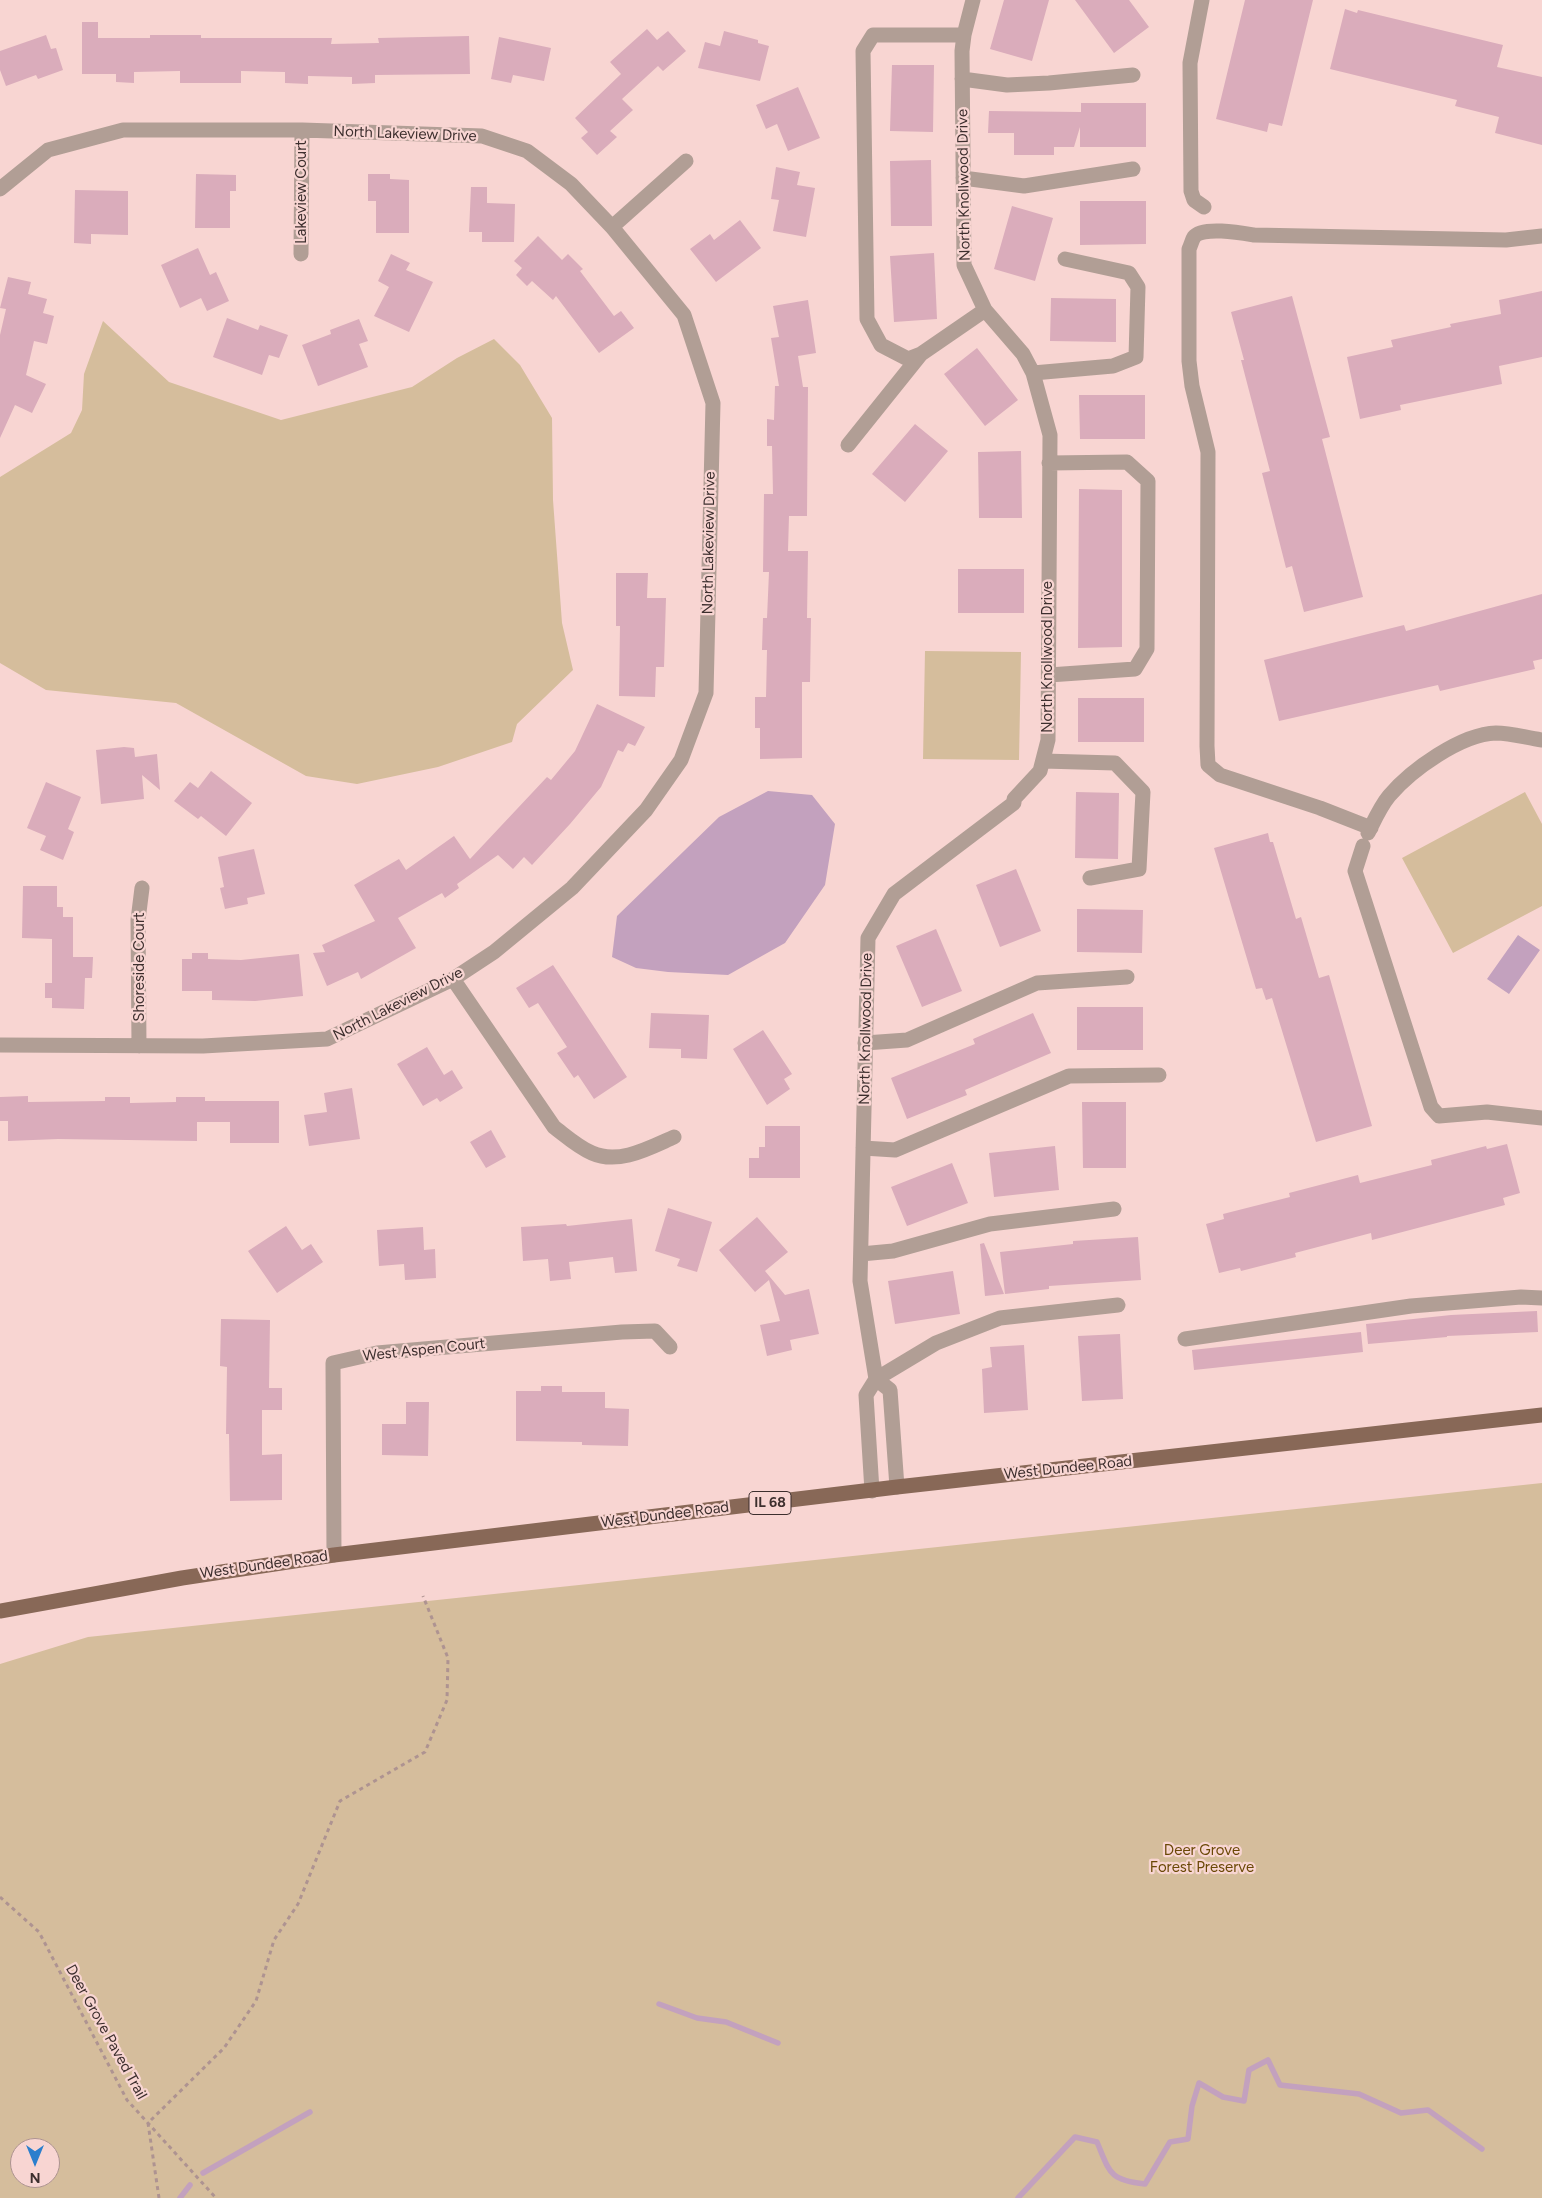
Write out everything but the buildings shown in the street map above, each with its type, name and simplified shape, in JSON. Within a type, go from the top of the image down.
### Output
[{"type":"main road","name":"West Dundee Road","points":[[0,1610],[182,1578],[334,1555],[897,1488],[1542,1415]]},
{"type":"street","name":"North Knollwood Drive","points":[[897,1488],[890,1390],[876,1379],[860,1281],[868,938],[894,894],[1014,803],[1014,799],[1040,772],[1048,740],[1050,435],[1032,373],[1023,354],[985,310],[964,265],[962,79],[964,35],[974,0]]},
{"type":"street","points":[[1202,0],[1190,63],[1190,95],[1191,190],[1194,200],[1204,207]]},
{"type":"street","points":[[964,35],[874,35],[863,51],[867,319],[880,345],[908,359],[921,354],[985,310]]},
{"type":"street","points":[[962,79],[1007,85],[1133,76]]},
{"type":"street","name":"North Lakeview Drive","points":[[0,189],[48,150],[123,130],[302,130],[482,136],[527,151],[571,184],[612,227],[684,315],[713,403],[706,693],[681,760],[646,810],[572,888],[494,952],[452,979],[327,1039],[203,1046],[0,1045]]},
{"type":"street","name":"Lakeview Court","points":[[302,130],[302,254]]},
{"type":"street","points":[[612,227],[686,161]]},
{"type":"street","points":[[963,178],[1024,186],[1133,169]]},
{"type":"street","points":[[1367,836],[1320,808],[1220,775],[1208,765],[1208,452],[1192,386],[1189,361],[1189,248],[1194,237],[1200,233],[1214,232],[1240,232],[1254,236],[1497,240],[1533,239],[1542,236]]},
{"type":"street","points":[[1032,373],[1113,366],[1136,357],[1138,287],[1129,273],[1065,259]]},
{"type":"street","points":[[848,445],[921,354]]},
{"type":"street","points":[[1049,463],[1127,462],[1148,481],[1147,649],[1135,668],[1049,675]]},
{"type":"street","points":[[1542,740],[1498,733],[1480,735],[1459,742],[1440,753],[1389,796],[1367,836],[1355,871],[1431,1107],[1439,1116],[1487,1112],[1542,1118]]},
{"type":"street","points":[[1043,761],[1115,763],[1143,792],[1139,870],[1090,878]]},
{"type":"street","name":"Shoreside Court","points":[[139,1046],[138,920],[142,888]]},
{"type":"street","points":[[865,1043],[907,1040],[1037,983],[1127,977]]},
{"type":"street","points":[[452,979],[554,1127],[574,1142],[593,1154],[614,1157],[639,1152],[674,1137]]},
{"type":"street","points":[[864,1148],[895,1150],[1069,1076],[1159,1075]]},
{"type":"street","points":[[861,1254],[893,1251],[990,1224],[1114,1209]]},
{"type":"street","points":[[1185,1339],[1410,1306],[1521,1297],[1542,1298]]},
{"type":"street","points":[[872,1491],[866,1395],[876,1379],[936,1343],[1000,1318],[1118,1305]]},
{"type":"street","name":"West Aspen Court","points":[[334,1555],[333,1363],[377,1353],[622,1332],[655,1331],[670,1347]]},
{"type":"path","points":[[159,2198],[148,2123],[224,2048],[256,2001],[274,1940],[298,1904],[340,1801],[425,1752],[447,1700],[448,1658],[423,1596]]},
{"type":"path","name":"Deer Grove Paved Trail","points":[[0,1897],[39,1932],[127,2100],[216,2198]]},
{"type":"green space","points":[[103,321],[169,382],[281,420],[412,387],[457,358],[494,339],[520,365],[552,418],[553,500],[562,623],[573,670],[517,724],[512,742],[438,767],[357,784],[306,776],[176,703],[46,690],[0,663],[0,477],[71,433],[82,410],[84,374]]},
{"type":"green space","points":[[925,651],[1021,652],[1019,760],[923,759]]},
{"type":"green space","points":[[1525,792],[1542,824],[1542,906],[1453,953],[1402,858]]},
{"type":"green space","name":"Deer Grove Forest Preserve","points":[[1542,1483],[1542,2198],[0,2198],[0,1664],[88,1637]]},
{"type":"shaded area","points":[[768,791],[812,795],[835,824],[825,885],[785,943],[728,975],[668,972],[636,968],[612,957],[617,916],[719,817]]},
{"type":"shaded area","points":[[1518,935],[1540,950],[1509,994],[1487,979]]},
{"type":"waterway","points":[[659,2004],[697,2018],[726,2022],[778,2043]]},
{"type":"waterway","points":[[1018,2198],[1075,2137],[1097,2142],[1108,2168],[1117,2177],[1145,2184],[1170,2142],[1188,2139],[1192,2106],[1199,2083],[1223,2097],[1244,2101],[1249,2070],[1268,2060],[1280,2085],[1359,2094],[1401,2113],[1428,2110],[1482,2149]]},
{"type":"waterway","points":[[203,2173],[310,2112]]},
{"type":"waterway","points":[[180,2198],[190,2185]]}]
